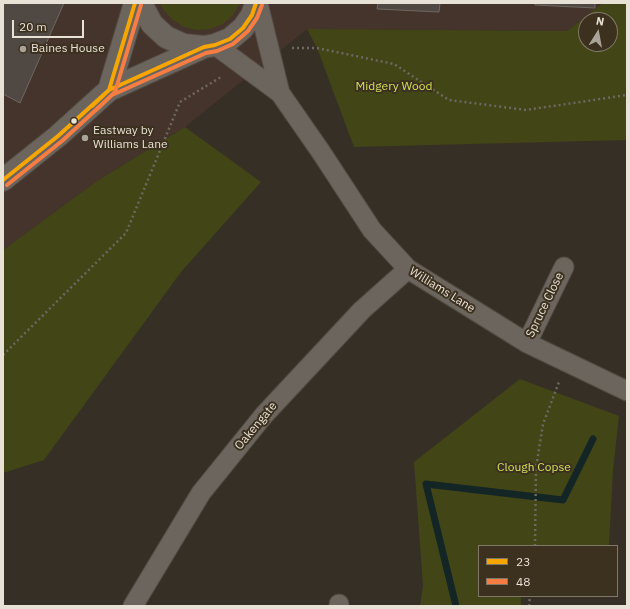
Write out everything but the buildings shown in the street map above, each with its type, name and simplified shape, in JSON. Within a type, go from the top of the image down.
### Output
[{"type":"street","points":[[109,90],[135,3]]},
{"type":"street","points":[[142,3],[152,24],[166,37],[184,45],[209,46]]},
{"type":"street","points":[[3,180],[58,136],[109,90],[209,46],[230,39],[242,28],[252,15],[257,3]]},
{"type":"street","name":"Williams Lane","points":[[257,3],[280,93]]},
{"type":"street","name":"Williams Lane","points":[[209,46],[241,64],[280,93],[372,230],[408,269],[527,343],[627,391]]},
{"type":"street","name":"Spruce Close","points":[[527,343],[564,267]]},
{"type":"street","name":"Oakengate","points":[[132,606],[201,493],[264,415],[362,310],[408,269]]},
{"type":"path","points":[[269,47],[317,48],[394,64],[448,100],[526,110],[627,95]]},
{"type":"path","points":[[3,355],[126,233],[180,102],[241,64]]},
{"type":"path","points":[[535,545],[536,468],[543,424],[566,362]]},
{"type":"shaded area","points":[[3,3],[603,3],[591,12],[578,12],[578,22],[567,31],[307,29],[185,127],[97,181],[3,250]]},
{"type":"green space","points":[[160,3],[240,3],[233,15],[223,24],[210,29],[197,30],[184,27],[172,19]]},
{"type":"green space","name":"Midgery Wood","points":[[603,3],[627,3],[627,140],[354,147],[317,48],[307,29],[567,31],[578,22],[578,52],[618,52],[618,12],[591,12]]},
{"type":"green space","points":[[185,127],[261,182],[181,272],[44,460],[3,473],[3,250],[97,181]]},
{"type":"green space","name":"Clough Copse","points":[[520,379],[619,416],[613,470],[609,545],[478,545],[478,597],[521,597],[521,606],[420,606],[423,586],[414,462]]},
{"type":"waterway","points":[[456,606],[426,484],[563,500],[593,439]]},
{"type":"transit line","name":"23","points":[[92,106],[109,90],[135,3]]},
{"type":"transit line","name":"23","points":[[3,180],[58,136],[109,90],[204,47],[215,45],[230,39],[243,28],[252,15],[256,3]]},
{"type":"transit line","name":"48","points":[[96,110],[115,92],[141,5]]},
{"type":"transit line","name":"48","points":[[7,185],[62,141],[112,95],[206,53],[217,51],[233,44],[248,31],[257,18],[262,5]]},
{"type":"place","name":"Baines House","points":[[23,49]]},
{"type":"place","name":"Eastway by Williams Lane","points":[[85,138]]}]
